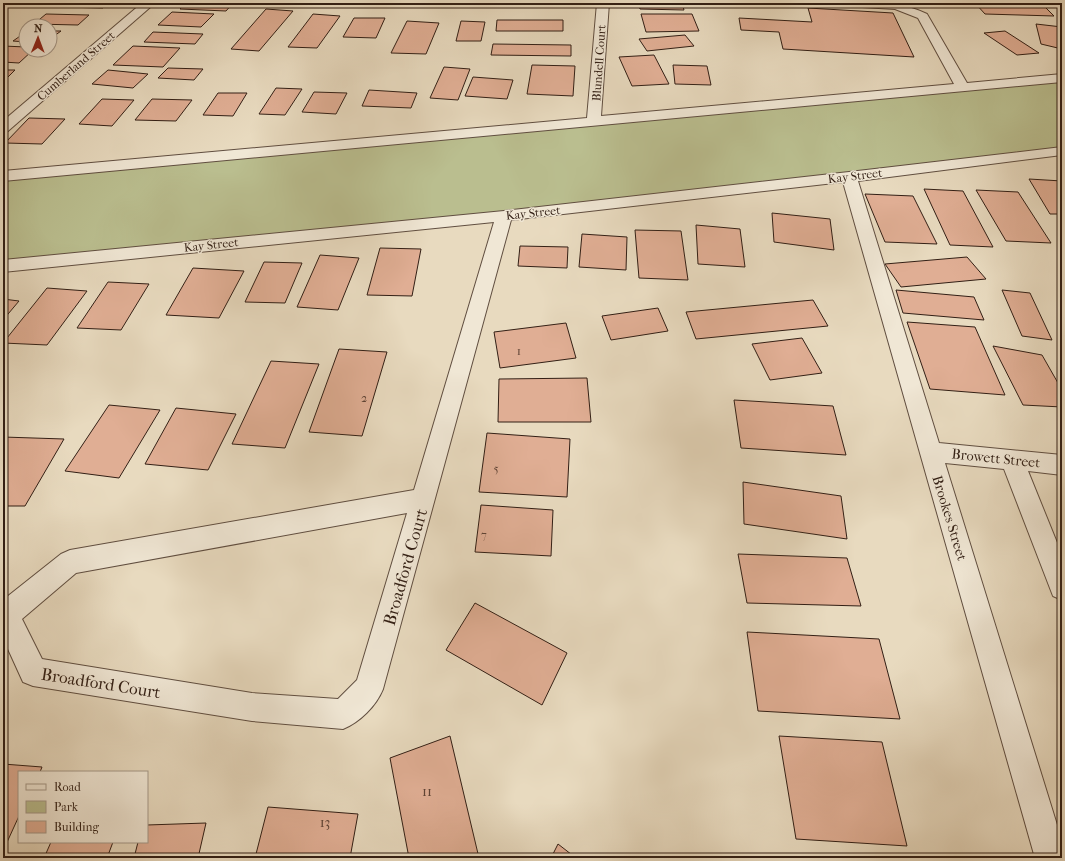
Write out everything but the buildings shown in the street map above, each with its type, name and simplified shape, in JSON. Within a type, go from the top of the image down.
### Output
[{"type":"street","name":"Cumberland Street","points":[[3,128],[149,3]]},
{"type":"street","name":"Blundell Court","points":[[594,122],[603,3]]},
{"type":"street","points":[[846,3],[893,5],[911,9],[923,16],[964,88]]},
{"type":"street","points":[[3,176],[1062,78]]},
{"type":"street","name":"Kay Street","points":[[3,266],[504,216],[1062,151]]},
{"type":"street","name":"Brookes Street","points":[[849,177],[1051,858]]},
{"type":"street","name":"Broadford Court","points":[[424,499],[70,562],[5,615],[33,672],[252,707],[343,714],[369,689],[424,499],[504,216]]},
{"type":"street","name":"Browett Street","points":[[931,452],[1062,465]]},
{"type":"street","points":[[1012,460],[1062,587]]},
{"type":"green space","points":[[1062,78],[1062,151],[3,266],[3,175]]}]
